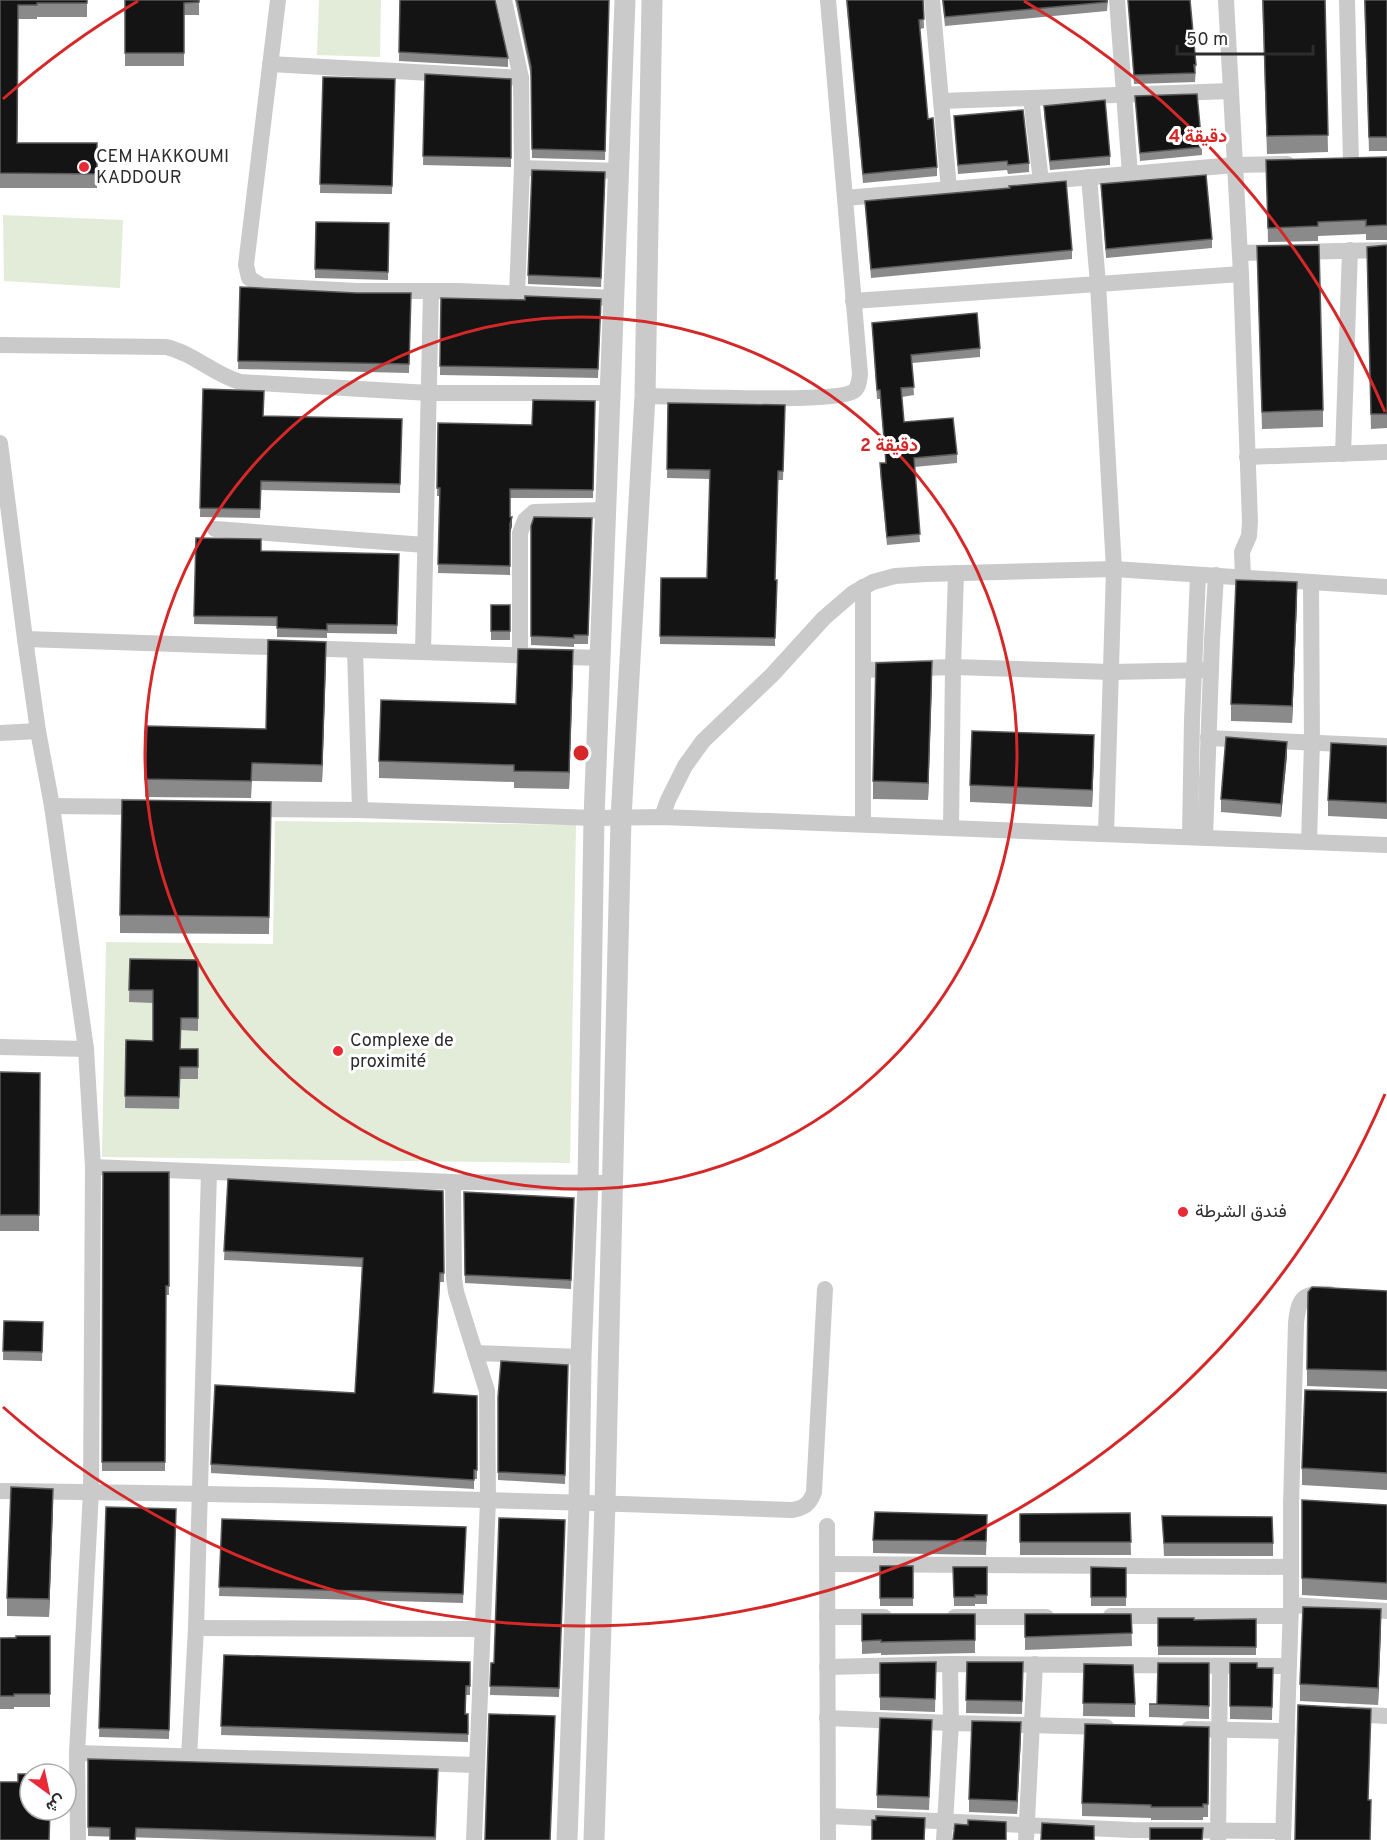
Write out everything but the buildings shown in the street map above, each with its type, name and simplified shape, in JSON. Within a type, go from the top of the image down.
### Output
[{"type":"street","points":[[278,0],[246,264],[249,278],[262,286],[614,298]]},
{"type":"street","points":[[504,0],[521,78],[522,168],[517,294]]},
{"type":"street","points":[[567,1840],[588,1182],[594,818],[625,0]]},
{"type":"street","points":[[594,1840],[605,1503],[621,818],[645,396],[652,0]]},
{"type":"street","points":[[645,396],[810,398],[855,391],[859,379],[854,301],[828,0]]},
{"type":"street","points":[[932,0],[949,189]]},
{"type":"street","points":[[1117,0],[1130,174]]},
{"type":"street","points":[[1226,0],[1241,274],[1250,531],[1242,552],[1244,578]]},
{"type":"street","points":[[1347,0],[1352,162]]},
{"type":"street","points":[[270,64],[521,78]]},
{"type":"street","points":[[941,101],[1231,92]]},
{"type":"street","points":[[1031,98],[1041,181]]},
{"type":"street","points":[[845,198],[1235,165],[1305,164]]},
{"type":"street","points":[[522,168],[619,171]]},
{"type":"street","points":[[1089,177],[1098,284],[1114,569],[1106,834]]},
{"type":"street","points":[[1343,454],[1350,250]]},
{"type":"street","points":[[1240,253],[1387,250]]},
{"type":"street","points":[[854,301],[1241,274]]},
{"type":"street","points":[[423,652],[431,291]]},
{"type":"street","points":[[0,345],[166,347],[187,354],[218,373],[240,382],[429,393],[611,393]]},
{"type":"street","points":[[0,443],[38,731],[52,806],[86,1049],[93,1167],[91,1492],[77,1753],[78,1840]]},
{"type":"street","points":[[1247,457],[1387,452]]},
{"type":"street","points":[[520,654],[520,534],[525,520],[534,512],[604,510]]},
{"type":"street","points":[[215,529],[425,545]]},
{"type":"street","points":[[662,817],[685,766],[703,741],[772,675],[824,618],[853,593],[873,582],[895,576],[1114,569],[1387,587]]},
{"type":"street","points":[[951,828],[956,573]]},
{"type":"street","points":[[1197,838],[1208,738],[1202,670],[1198,574]]},
{"type":"street","points":[[0,575],[17,575]]},
{"type":"street","points":[[1197,838],[1202,670],[1216,575]]},
{"type":"street","points":[[1309,842],[1312,743],[1311,582]]},
{"type":"street","points":[[863,587],[864,824]]},
{"type":"street","points":[[25,639],[600,658]]},
{"type":"street","points":[[354,650],[360,810]]},
{"type":"street","points":[[863,670],[953,667],[1111,672],[1202,670]]},
{"type":"street","points":[[0,733],[38,731]]},
{"type":"street","points":[[1208,738],[1387,746]]},
{"type":"street","points":[[52,806],[158,807]]},
{"type":"street","points":[[230,808],[594,818],[662,817],[1387,845]]},
{"type":"street","points":[[0,1047],[86,1049]]},
{"type":"street","points":[[93,1167],[453,1182],[613,1183]]},
{"type":"street","points":[[189,1756],[201,1493],[209,1172]]},
{"type":"street","points":[[453,1182],[456,1292],[487,1391],[488,1501],[474,1840]]},
{"type":"street","points":[[0,1491],[201,1493],[792,1510],[801,1508],[811,1502],[814,1492],[825,1289]]},
{"type":"street","points":[[828,1816],[945,1821],[1026,1833],[1132,1830],[1218,1835],[1283,1835],[1287,1731],[1293,1711],[1289,1666],[1291,1504],[1301,1396],[1296,1323],[1298,1306],[1305,1296],[1311,1294],[1340,1295]]},
{"type":"street","points":[[475,1353],[581,1357]]},
{"type":"street","points":[[1291,1504],[1312,1505]]},
{"type":"street","points":[[827,1526],[828,1840]]},
{"type":"street","points":[[828,1564],[1291,1567]]},
{"type":"street","points":[[1100,1617],[1291,1610],[1387,1611]]},
{"type":"street","points":[[827,1617],[898,1617]]},
{"type":"street","points":[[934,1617],[1064,1617]]},
{"type":"street","points":[[196,1628],[482,1629]]},
{"type":"street","points":[[827,1667],[950,1664],[1289,1666]]},
{"type":"street","points":[[944,1840],[951,1723],[950,1664]]},
{"type":"street","points":[[1026,1833],[1035,1664]]},
{"type":"street","points":[[1218,1835],[1220,1666]]},
{"type":"street","points":[[1332,1713],[1387,1716]]},
{"type":"street","points":[[827,1718],[1126,1727]]},
{"type":"street","points":[[1173,1728],[1287,1731]]},
{"type":"street","points":[[77,1753],[476,1765]]},
{"type":"green space","points":[[319,0],[381,0],[380,57],[317,55]]},
{"type":"green space","points":[[3,215],[123,220],[120,288],[4,281]]},
{"type":"green space","name":"Complexe de proximité","points":[[275,821],[576,825],[570,1163],[102,1157],[106,942],[273,944]]},
{"type":"place","name":"CEM HAKKOUMI KADDOUR","points":[[84,167]]},
{"type":"place","name":"Complexe de proximité","points":[[338,1051]]},
{"type":"place","name":"فندق الشرطة","points":[[1183,1212]]}]
